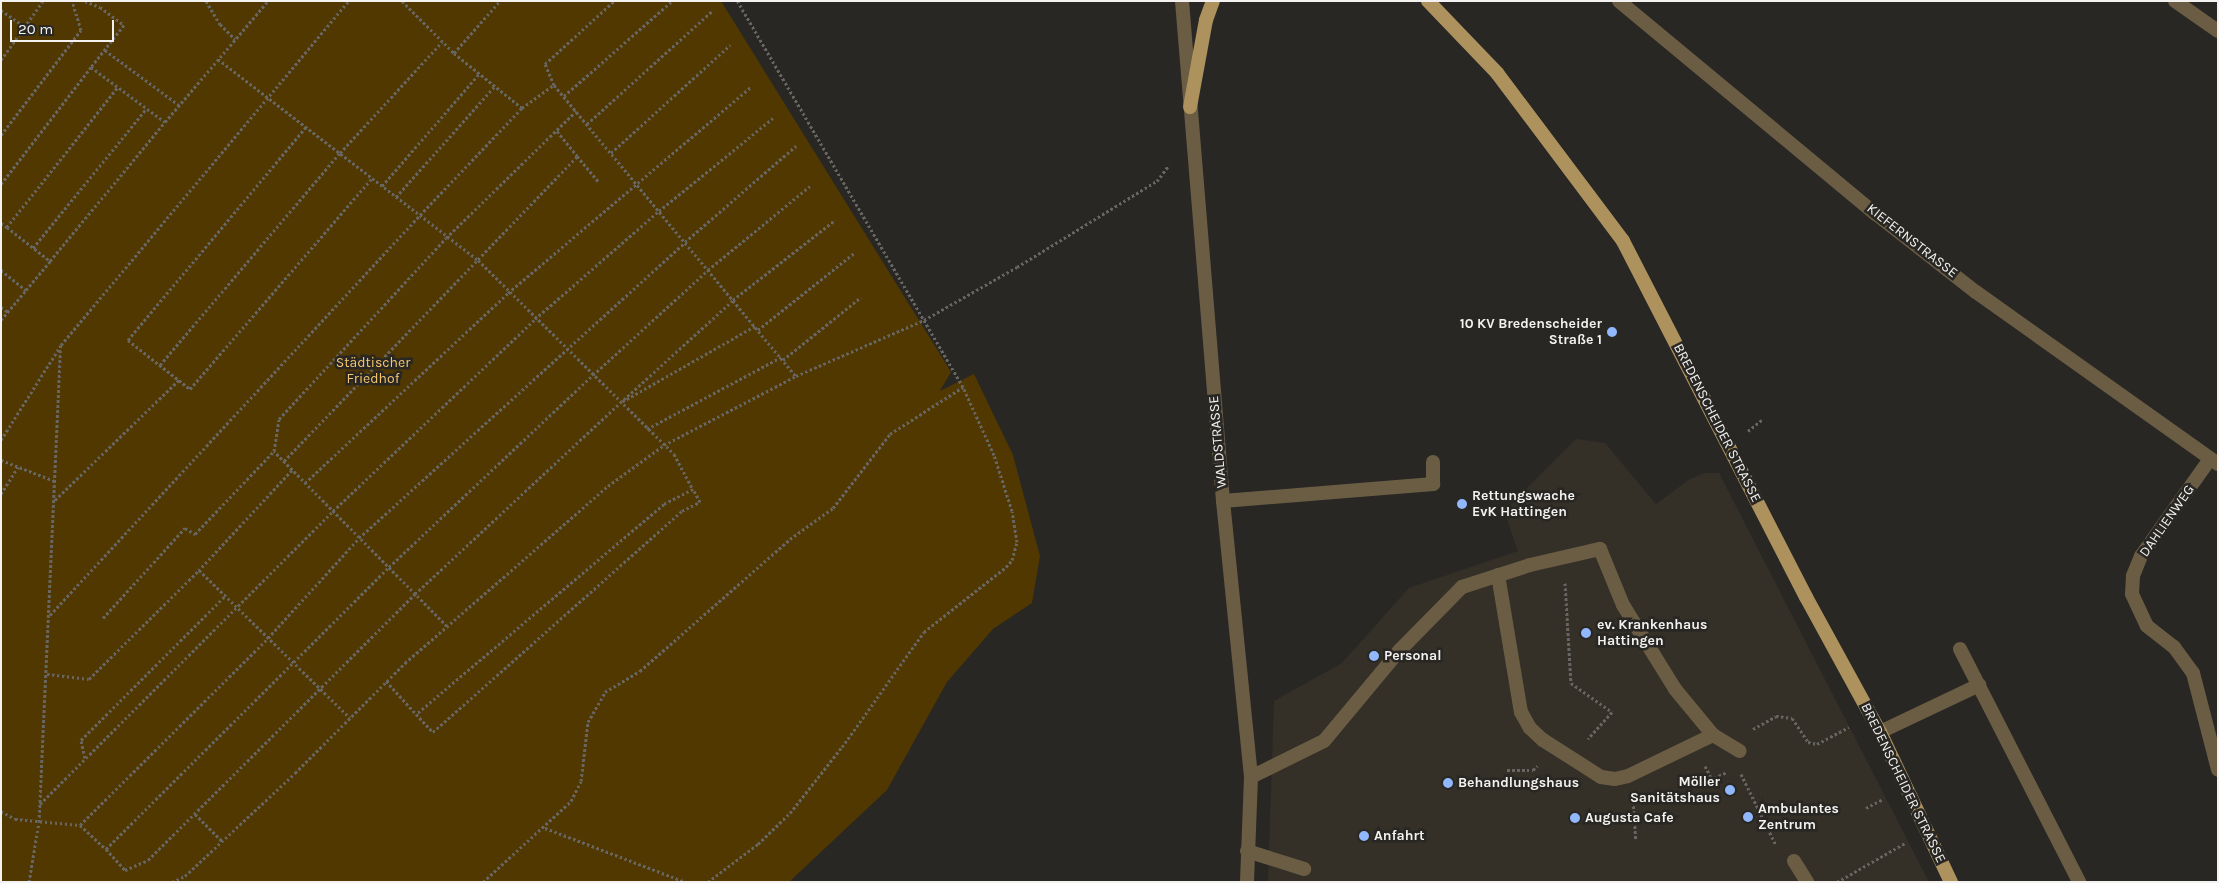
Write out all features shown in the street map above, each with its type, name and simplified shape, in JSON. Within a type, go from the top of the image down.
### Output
[{"type":"main road","points":[[1190,107],[1206,20],[1213,1]]},
{"type":"main road","name":"BREDENSCHEIDER STRASSE","points":[[1428,1],[1497,72],[1622,241],[1806,597],[1880,732],[1951,882]]},
{"type":"street","name":"WALDSTRASSE","points":[[1182,1],[1223,501],[1250,777],[1247,882]]},
{"type":"street","name":"KIEFERNSTRASSE","points":[[1619,1],[1876,214],[1976,292],[2214,461]]},
{"type":"street","points":[[2176,1],[2218,30]]},
{"type":"street","name":"DAHLIENWEG","points":[[2214,461],[2141,556],[2133,576],[2132,594],[2147,626],[2174,648],[2193,673],[2218,770]]},
{"type":"street","points":[[1223,501],[1433,484],[1433,462]]},
{"type":"street","points":[[1250,777],[1324,742],[1399,651],[1462,587],[1498,575],[1600,549],[1623,604],[1675,689],[1713,735],[1740,751]]},
{"type":"street","points":[[1498,575],[1521,712],[1530,728],[1543,740],[1601,777],[1628,776],[1713,735]]},
{"type":"street","points":[[1960,649],[2079,882]]},
{"type":"street","points":[[1880,732],[1979,685]]},
{"type":"street","points":[[1247,850],[1304,869]]},
{"type":"street","points":[[1794,861],[1808,882]]},
{"type":"path","points":[[2,58],[43,1]]},
{"type":"path","points":[[1,135],[81,30],[72,1]]},
{"type":"path","points":[[1,184],[124,25],[100,7],[86,1]]},
{"type":"path","points":[[206,1],[220,24],[235,39]]},
{"type":"path","points":[[1,320],[268,1]]},
{"type":"path","points":[[1,440],[61,345],[349,1]]},
{"type":"path","points":[[402,1],[454,53],[522,108]]},
{"type":"path","points":[[454,53],[500,1]]},
{"type":"path","points":[[614,1],[544,64],[554,85],[796,376]]},
{"type":"path","points":[[564,96],[672,1]]},
{"type":"path","points":[[708,882],[758,844],[790,813],[842,747],[924,632],[962,599],[998,576],[1012,560],[1018,542],[1012,510],[994,455],[963,387],[737,1]]},
{"type":"path","points":[[1,10],[25,27]]},
{"type":"path","points":[[587,124],[713,10]]},
{"type":"path","points":[[160,365],[340,153],[442,42]]},
{"type":"path","points":[[611,153],[730,45]]},
{"type":"path","points":[[105,50],[179,105]]},
{"type":"path","points":[[218,59],[420,215],[446,238],[478,260],[508,293],[674,454],[700,502],[682,511],[434,732],[386,681]]},
{"type":"path","points":[[91,67],[165,122]]},
{"type":"path","points":[[382,186],[479,74]]},
{"type":"path","points":[[50,615],[420,215],[522,108],[554,85]]},
{"type":"path","points":[[396,197],[495,86]]},
{"type":"path","points":[[305,483],[508,293],[635,182],[751,87]]},
{"type":"path","points":[[7,227],[117,88]]},
{"type":"path","points":[[33,248],[146,109]]},
{"type":"path","points":[[103,618],[185,528],[195,534],[274,451],[279,419],[446,238],[576,111]]},
{"type":"path","points":[[40,804],[238,609],[333,511],[536,319],[659,211],[773,118]]},
{"type":"path","points":[[306,127],[128,340],[190,389],[372,178]]},
{"type":"path","points":[[557,130],[598,181]]},
{"type":"path","points":[[172,882],[184,876],[222,841],[386,681],[447,626],[608,486],[664,445],[796,376],[924,320],[1018,268],[1157,181],[1192,136]]},
{"type":"path","points":[[80,825],[268,638],[360,538],[685,242],[796,146]]},
{"type":"path","points":[[284,461],[577,156]]},
{"type":"path","points":[[106,849],[389,567],[593,375],[708,270],[810,186]]},
{"type":"path","points":[[1,812],[15,819],[80,825],[125,870],[148,860],[415,594],[733,300],[834,220]]},
{"type":"path","points":[[1,223],[50,261]]},
{"type":"path","points":[[758,330],[854,253]]},
{"type":"path","points":[[1,270],[26,290]]},
{"type":"path","points":[[647,429],[782,359],[861,297]]},
{"type":"path","points":[[1,308],[8,312]]},
{"type":"path","points":[[620,403],[755,326]]},
{"type":"path","points":[[29,882],[39,822],[61,345]]},
{"type":"path","points":[[54,501],[179,380]]},
{"type":"path","points":[[483,882],[544,828],[576,791],[584,767],[588,722],[605,692],[640,671],[790,539],[834,508],[890,434],[963,387]]},
{"type":"path","points":[[274,451],[447,626]]},
{"type":"path","points":[[1,460],[55,481]]},
{"type":"path","points":[[1,494],[18,466]]},
{"type":"path","points":[[47,674],[89,679],[201,568],[292,470]]},
{"type":"path","points":[[416,714],[664,504],[693,488]]},
{"type":"path","points":[[201,568],[199,570],[350,718]]},
{"type":"path","points":[[85,759],[81,740],[225,596]]},
{"type":"path","points":[[1566,596],[1571,684],[1612,712],[1585,744]]},
{"type":"path","points":[[1726,744],[1776,716],[1792,718],[1808,742],[1818,744],[1870,714]]},
{"type":"path","points":[[1738,767],[1777,847]]},
{"type":"path","points":[[1705,782],[1729,771]]},
{"type":"path","points":[[1632,791],[1636,840]]},
{"type":"path","points":[[195,814],[222,841]]},
{"type":"path","points":[[544,828],[686,882]]},
{"type":"path","points":[[1837,882],[1926,832]]},
{"type":"shaded area","name":"ev. Krankenhaus Hattingen","points":[[1576,439],[1605,443],[1656,504],[1690,479],[1705,473],[1719,473],[1929,882],[1268,882],[1274,701],[1342,663],[1409,588],[1518,551],[1504,511]]},
{"type":"green space","name":"Städtischer Friedhof","points":[[1,1],[721,1],[951,372],[940,391],[974,374],[1013,455],[1040,556],[1032,603],[993,629],[947,682],[887,790],[789,882],[1,882]]},
{"type":"place","name":"10 KV Bredenscheider Straße 1","points":[[1612,332]]},
{"type":"place","name":"Rettungswache EvK Hattingen","points":[[1462,504]]},
{"type":"place","name":"ev. Krankenhaus Hattingen","points":[[1586,633]]},
{"type":"place","name":"Personal","points":[[1374,656]]},
{"type":"place","name":"Behandlungshaus","points":[[1448,783]]},
{"type":"place","name":"Möller Sanitätshaus","points":[[1730,790]]},
{"type":"place","name":"Ambulantes Zentrum","points":[[1748,817]]},
{"type":"place","name":"Augusta Cafe","points":[[1575,818]]},
{"type":"place","name":"Anfahrt","points":[[1364,836]]}]
